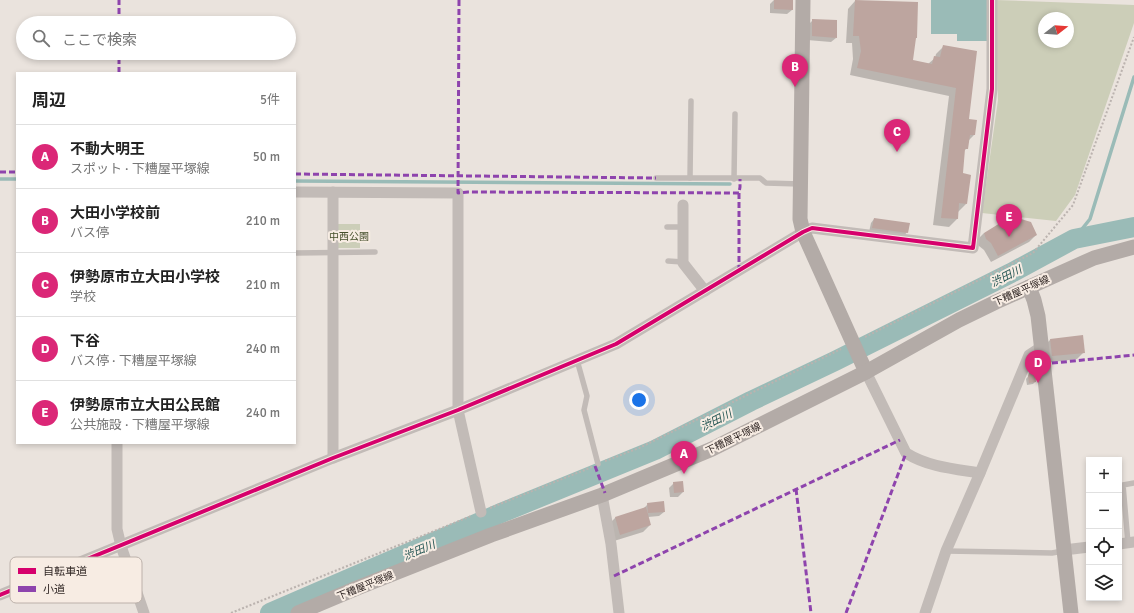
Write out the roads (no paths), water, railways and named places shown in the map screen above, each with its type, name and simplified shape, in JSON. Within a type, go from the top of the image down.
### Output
[{"type":"main road","points":[[803,0],[800,219],[803,232],[863,367]]},
{"type":"main road","name":"下糟屋平塚線","points":[[298,613],[490,535],[602,495],[712,449],[863,367],[959,320],[1094,258],[1134,247]]},
{"type":"main road","points":[[1029,287],[1038,316],[1071,613]]},
{"type":"street","points":[[94,557],[333,458],[458,410],[616,344],[812,228],[973,248],[992,89],[992,0]]},
{"type":"street","points":[[296,192],[458,193],[458,410],[481,512]]},
{"type":"street","points":[[333,192],[333,458]]},
{"type":"street","points":[[683,205],[683,262],[705,291]]},
{"type":"street","points":[[925,613],[946,551],[1029,355],[1041,347]]},
{"type":"street","points":[[863,367],[906,453],[918,461],[980,473]]},
{"type":"street","points":[[117,444],[117,529],[125,557]]},
{"type":"street","points":[[602,495],[611,544],[619,613]]},
{"type":"street","points":[[1064,550],[1086,548]]},
{"type":"street","points":[[0,595],[10,591]]},
{"type":"street","points":[[141,603],[144,613]]},
{"type":"lane","points":[[690,178],[691,101]]},
{"type":"lane","points":[[734,179],[735,114]]},
{"type":"lane","points":[[656,178],[760,178],[766,184],[801,184]]},
{"type":"lane","points":[[667,227],[683,227]]},
{"type":"lane","points":[[296,253],[375,252]]},
{"type":"lane","points":[[668,262],[683,262]]},
{"type":"lane","points":[[576,360],[587,396],[584,410],[598,464]]},
{"type":"lane","points":[[1127,543],[1123,485],[1134,484]]},
{"type":"lane","points":[[946,551],[1052,553],[1064,550]]},
{"type":"water","points":[[931,0],[987,0],[987,41],[957,41],[957,34],[931,34]]},
{"type":"waterway","points":[[1074,239],[1090,219],[1134,77]]},
{"type":"waterway","points":[[0,179],[16,179]]},
{"type":"waterway","points":[[296,181],[730,184]]},
{"type":"waterway","name":"渋田川","points":[[270,613],[501,513],[655,450],[1011,273],[1074,239],[1134,227]]},
{"type":"place","name":"大田小学校前","points":[[795,87]]},
{"type":"place","name":"伊勢原市立大田小学校","points":[[897,152]]},
{"type":"place","name":"伊勢原市立大田公民館","points":[[1009,237]]},
{"type":"place","name":"下谷","points":[[1038,383]]},
{"type":"place","name":"不動大明王","points":[[684,474]]},
{"type":"park label","name":"中西公園","points":[[349,236]]}]
